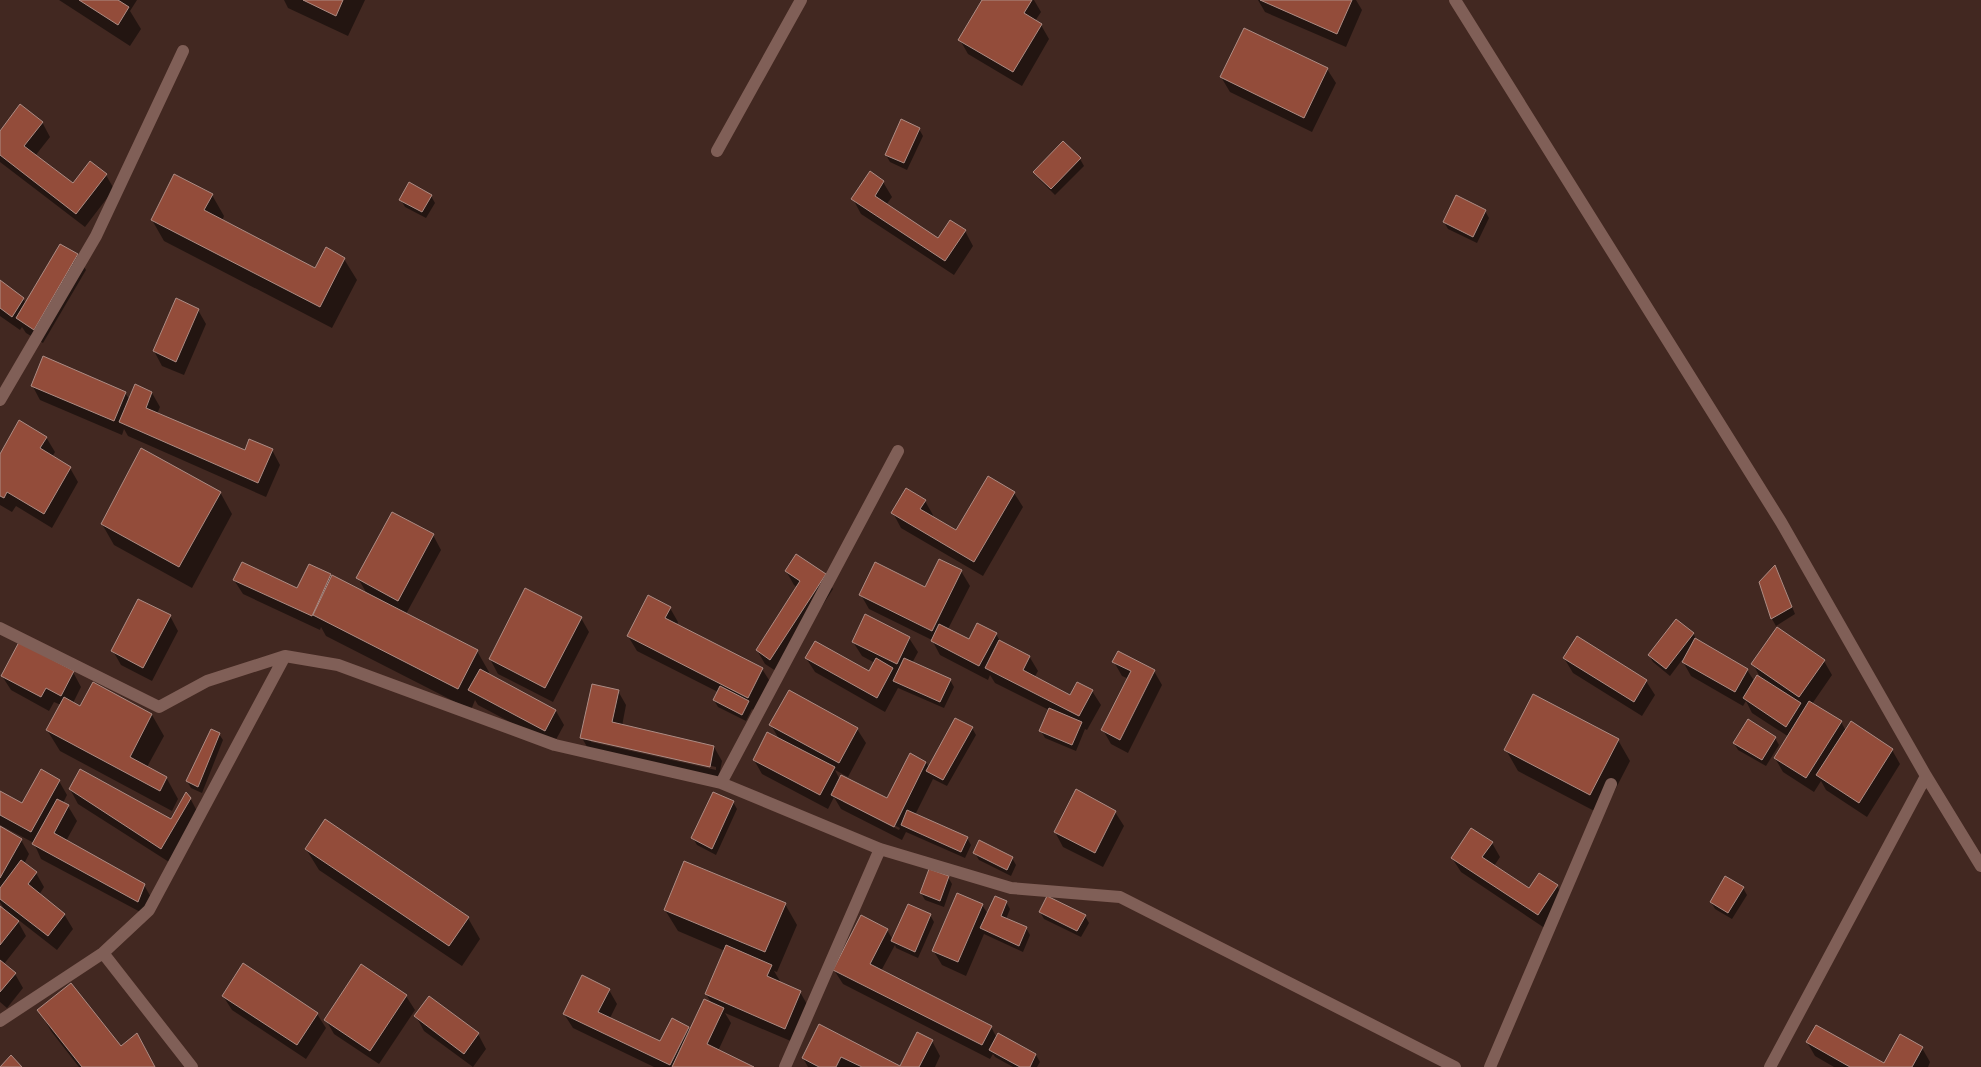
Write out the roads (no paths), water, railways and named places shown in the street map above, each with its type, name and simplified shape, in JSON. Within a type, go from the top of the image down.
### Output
[{"type":"street","points":[[717,151],[801,0]]},
{"type":"street","points":[[1455,0],[1782,522],[1926,776],[1981,866]]},
{"type":"street","points":[[0,400],[96,236],[183,51]]},
{"type":"street","points":[[721,783],[898,451]]},
{"type":"street","points":[[0,628],[159,707],[207,681],[286,656],[338,665],[554,745],[721,783],[880,849],[1011,888],[1120,897],[1455,1067]]},
{"type":"street","points":[[0,1021],[104,953],[149,910],[286,656]]},
{"type":"street","points":[[1770,1067],[1926,776]]},
{"type":"street","points":[[1490,1067],[1611,784]]},
{"type":"street","points":[[785,1067],[880,849]]},
{"type":"street","points":[[104,953],[192,1067]]}]
